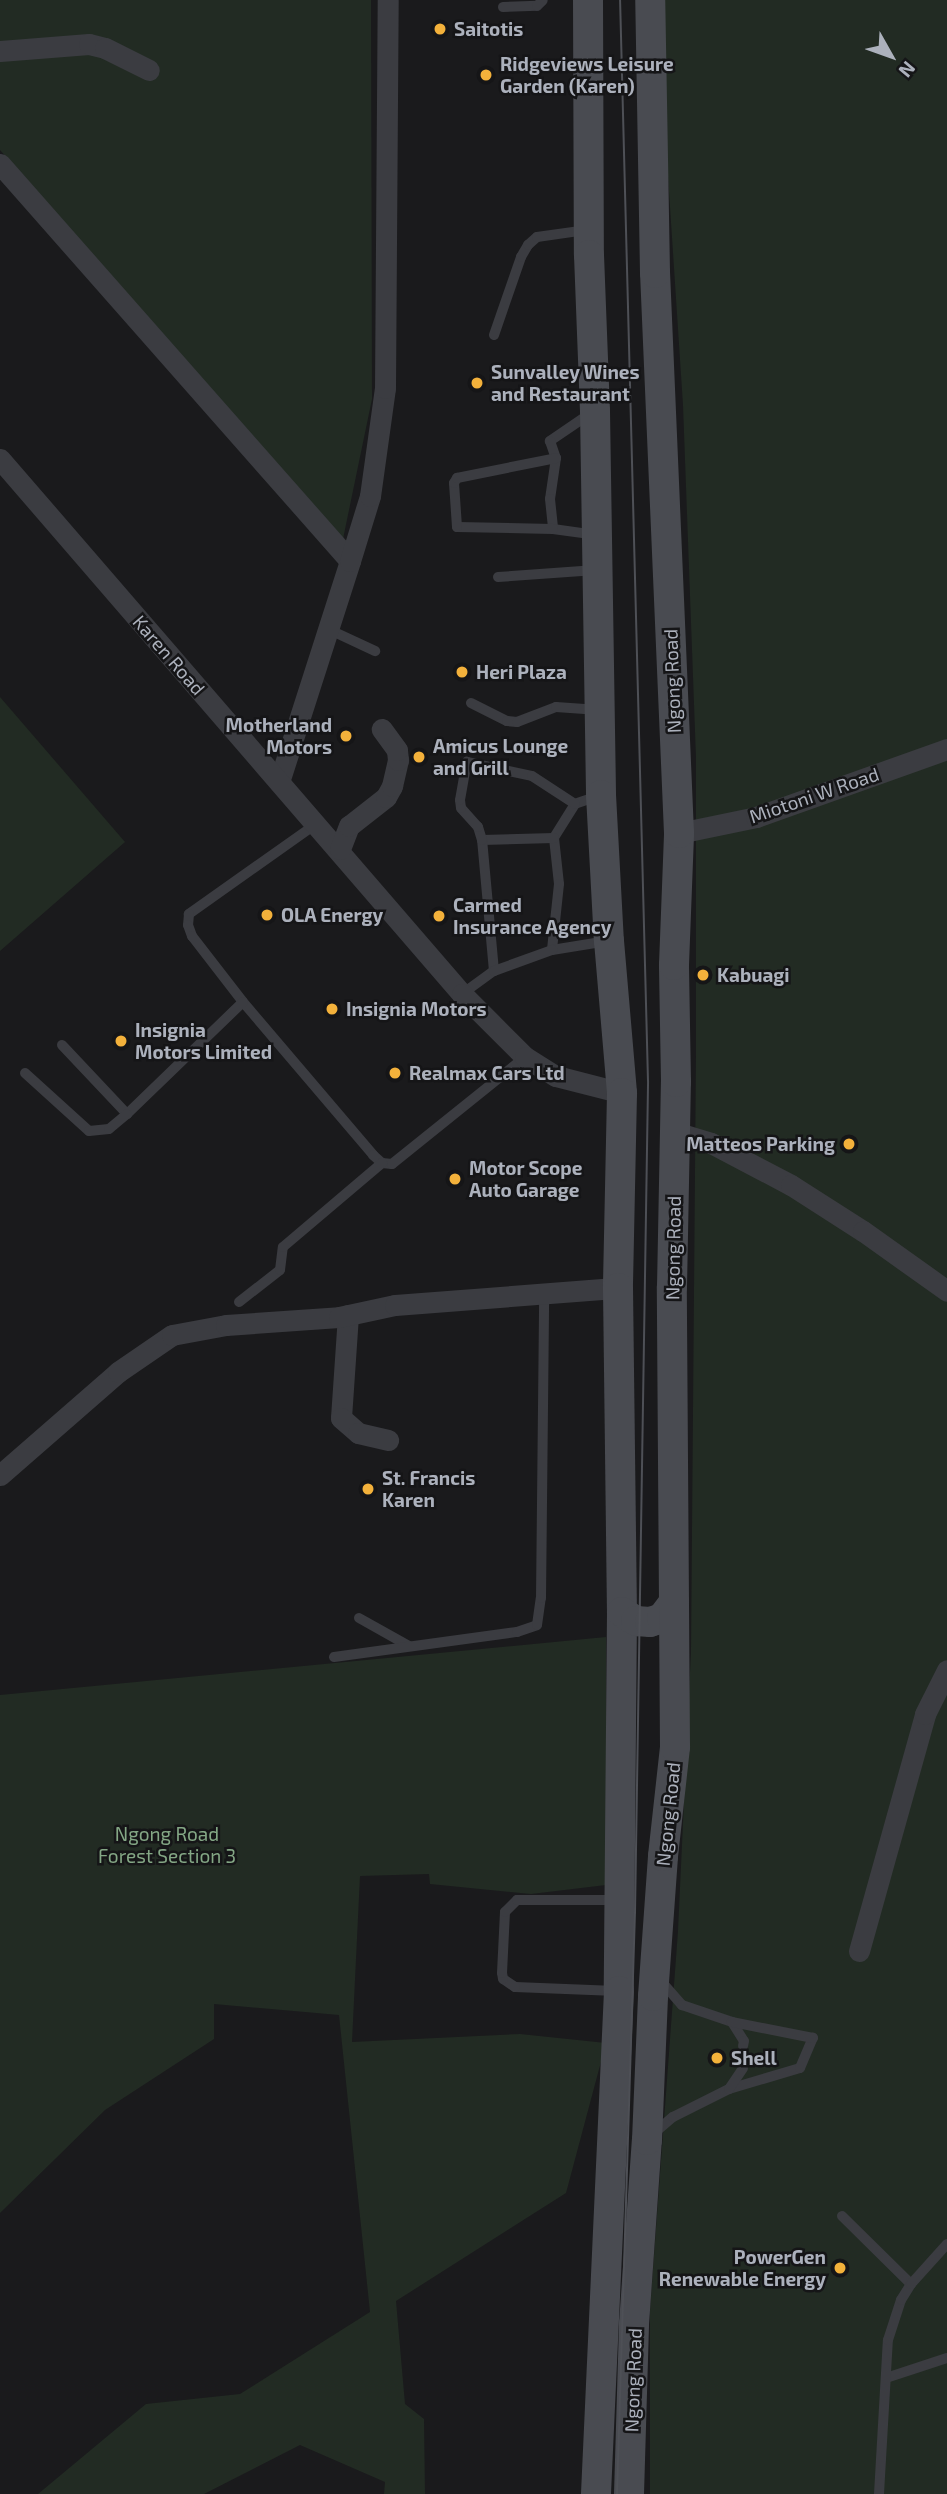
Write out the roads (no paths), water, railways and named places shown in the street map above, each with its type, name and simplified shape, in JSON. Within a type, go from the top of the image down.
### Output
[{"type":"main road","name":"Ngong Road","points":[[588,0],[589,230],[601,710],[588,800],[609,941],[622,1093],[618,1288],[622,1612],[619,1991],[596,2494]]},
{"type":"main road","name":"Ngong Road","points":[[629,2494],[634,2325],[655,1973],[663,1856],[675,1747],[674,965],[679,833],[654,261],[650,0]]},
{"type":"main road","points":[[622,1612],[636,1621],[650,1622],[662,1618],[674,1602]]},
{"type":"street","points":[[279,782],[304,699],[330,630],[370,496],[385,388],[388,0]]},
{"type":"street","points":[[0,51],[89,44],[105,48],[149,69]]},
{"type":"street","points":[[0,164],[350,561]]},
{"type":"street","name":"Karen Road","points":[[0,459],[340,849],[462,994],[525,1057],[556,1076],[622,1093]]},
{"type":"street","points":[[340,849],[349,826],[386,797],[394,776],[397,750],[382,729]]},
{"type":"street","name":"Miotoni W Road","points":[[679,833],[756,817],[947,749]]},
{"type":"street","points":[[675,1132],[712,1143],[791,1185],[863,1231],[947,1291]]},
{"type":"street","points":[[0,1475],[118,1372],[172,1335],[226,1325],[348,1315],[395,1305],[618,1288]]},
{"type":"street","points":[[348,1315],[341,1418],[358,1433],[388,1440]]},
{"type":"street","points":[[859,1951],[925,1714],[947,1670]]},
{"type":"lane","points":[[503,7],[537,6],[543,0]]},
{"type":"lane","points":[[494,335],[521,257],[528,245],[537,237],[589,230]]},
{"type":"lane","points":[[553,529],[550,499],[556,458],[550,441],[595,411]]},
{"type":"lane","points":[[556,458],[457,478],[454,483],[457,527],[553,529],[596,535]]},
{"type":"lane","points":[[498,577],[596,570]]},
{"type":"lane","points":[[330,630],[375,651]]},
{"type":"lane","points":[[471,703],[507,721],[517,722],[556,706],[601,710]]},
{"type":"lane","points":[[494,971],[482,840],[478,827],[465,814],[460,800],[467,762],[532,776],[588,800],[555,838],[559,884],[552,950]]},
{"type":"lane","points":[[316,824],[189,914],[188,925],[192,936],[243,1002],[382,1163],[392,1164],[525,1057]]},
{"type":"lane","points":[[482,840],[555,838]]},
{"type":"lane","points":[[462,994],[494,971],[552,950],[609,941]]},
{"type":"lane","points":[[26,1073],[89,1131],[109,1129],[243,1002]]},
{"type":"lane","points":[[62,1045],[127,1114]]},
{"type":"lane","points":[[239,1302],[279,1270],[283,1247],[382,1163]]},
{"type":"lane","points":[[334,1657],[517,1632],[537,1625],[541,1598],[544,1292]]},
{"type":"lane","points":[[359,1618],[410,1646]]},
{"type":"lane","points":[[619,1900],[517,1900],[505,1912],[502,1973],[506,1983],[515,1987],[619,1991]]},
{"type":"lane","points":[[647,2140],[673,2117],[729,2089],[800,2068],[813,2038],[732,2022],[682,2005],[655,1973]]},
{"type":"lane","points":[[732,2022],[744,2040],[743,2046]]},
{"type":"lane","points":[[729,2089],[743,2068]]},
{"type":"lane","points":[[842,2216],[911,2284]]},
{"type":"lane","points":[[879,2494],[888,2340],[901,2300],[911,2284],[947,2244]]},
{"type":"lane","points":[[886,2378],[947,2358]]},
{"type":"tram line","points":[[617,2494],[635,1913],[648,1081],[620,0]]},
{"type":"place","name":"Saitotis","points":[[440,29]]},
{"type":"place","name":"Ridgeviews Leisure Garden (Karen)","points":[[486,75]]},
{"type":"place","name":"Sunvalley Wines and Restaurant","points":[[477,383]]},
{"type":"place","name":"Heri Plaza","points":[[462,672]]},
{"type":"place","name":"Motherland Motors","points":[[346,736]]},
{"type":"place","name":"Amicus Lounge and Grill","points":[[419,757]]},
{"type":"place","name":"OLA Energy","points":[[267,915]]},
{"type":"place","name":"Carmed Insurance Agency","points":[[439,916]]},
{"type":"place","name":"Kabuagi","points":[[703,975]]},
{"type":"place","name":"Insignia Motors","points":[[332,1009]]},
{"type":"place","name":"Insignia Motors Limited","points":[[121,1041]]},
{"type":"place","name":"Realmax Cars Ltd","points":[[395,1073]]},
{"type":"place","name":"Matteos Parking","points":[[849,1144]]},
{"type":"place","name":"Motor Scope Auto Garage","points":[[455,1179]]},
{"type":"place","name":"St. Francis Karen","points":[[368,1489]]},
{"type":"place","name":"Shell","points":[[717,2058]]},
{"type":"place","name":"PowerGen Renewable Energy","points":[[840,2268]]},
{"type":"park label","name":"Ngong Road Forest Section 3","points":[[167,1845]]}]
